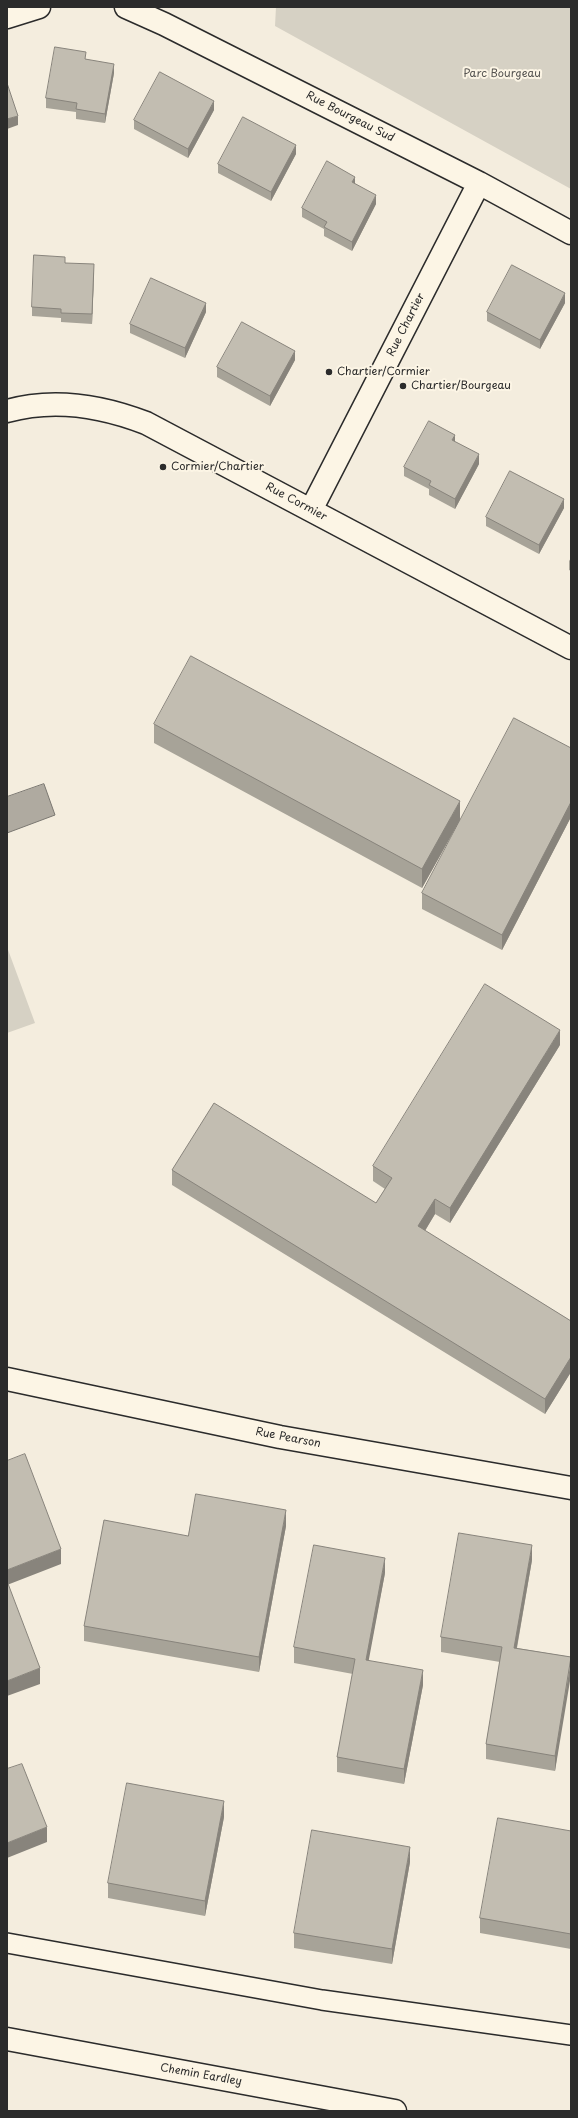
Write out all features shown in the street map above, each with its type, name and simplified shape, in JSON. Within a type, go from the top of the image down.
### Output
[{"type":"street","points":[[7,17],[39,7]]},
{"type":"street","name":"Rue Bourgeau Sud","points":[[126,7],[164,24],[480,183],[571,233]]},
{"type":"street","name":"Rue Chartier","points":[[311,510],[480,183]]},
{"type":"street","name":"Rue Cormier","points":[[7,411],[49,405],[82,406],[119,413],[146,423],[571,648]]},
{"type":"street","name":"Rue Pearson","points":[[7,1379],[280,1437],[571,1488]]},
{"type":"street","name":"Chemin Eardley","points":[[7,2039],[395,2111]]},
{"type":"lane","points":[[7,1944],[322,2000],[571,2035]]},
{"type":"green space","name":"Parc Bourgeau","points":[[276,7],[571,7],[571,189],[275,26]]},
{"type":"green space","points":[[7,947],[35,1023],[7,1033]]},
{"type":"shaded area","points":[[44,784],[55,815],[7,833],[7,797]]},
{"type":"building","points":[[55,47],[86,52],[85,59],[114,64],[105,114],[76,109],[77,103],[46,98]]},
{"type":"building","points":[[160,72],[214,101],[188,149],[134,120]]},
{"type":"building","points":[[7,83],[18,116],[7,119]]},
{"type":"building","points":[[243,117],[296,145],[271,192],[218,164]]},
{"type":"building","points":[[327,161],[355,177],[352,182],[376,195],[352,242],[324,227],[327,222],[302,208]]},
{"type":"building","points":[[34,255],[65,257],[65,263],[94,264],[92,314],[61,313],[61,309],[32,307]]},
{"type":"building","points":[[512,265],[565,293],[540,340],[487,312]]},
{"type":"building","points":[[151,278],[206,303],[185,348],[130,324]]},
{"type":"building","points":[[242,322],[295,351],[270,396],[217,367]]},
{"type":"building","points":[[429,421],[455,435],[452,440],[479,454],[455,499],[429,485],[431,481],[404,467]]},
{"type":"building","points":[[510,471],[564,499],[539,545],[486,517]]},
{"type":"building","points":[[191,656],[460,801],[422,869],[154,724]]},
{"type":"building","points":[[514,718],[571,748],[571,802],[502,935],[422,893]]},
{"type":"building","points":[[485,984],[560,1030],[450,1208],[435,1199],[418,1226],[571,1321],[571,1357],[545,1399],[172,1170],[214,1103],[376,1203],[392,1178],[373,1166]]},
{"type":"building","points":[[25,1454],[61,1549],[7,1570],[7,1461]]},
{"type":"building","points":[[196,1494],[286,1510],[259,1657],[84,1626],[104,1520],[188,1536]]},
{"type":"building","points":[[459,1533],[532,1545],[514,1648],[571,1657],[555,1756],[486,1744],[502,1647],[441,1637]]},
{"type":"building","points":[[314,1545],[385,1558],[366,1660],[423,1670],[404,1769],[337,1757],[355,1659],[294,1647]]},
{"type":"building","points":[[7,1581],[40,1668],[7,1681]]},
{"type":"building","points":[[22,1764],[47,1827],[7,1843],[7,1769]]},
{"type":"building","points":[[127,1783],[224,1801],[205,1901],[108,1883]]},
{"type":"building","points":[[498,1818],[571,1831],[571,1934],[480,1918]]},
{"type":"building","points":[[312,1830],[410,1847],[392,1949],[294,1933]]},
{"type":"place","name":"Chartier/Cormier","points":[[329,372]]},
{"type":"place","name":"Chartier/Bourgeau","points":[[403,386]]},
{"type":"place","name":"Cormier/Chartier","points":[[163,467]]}]
